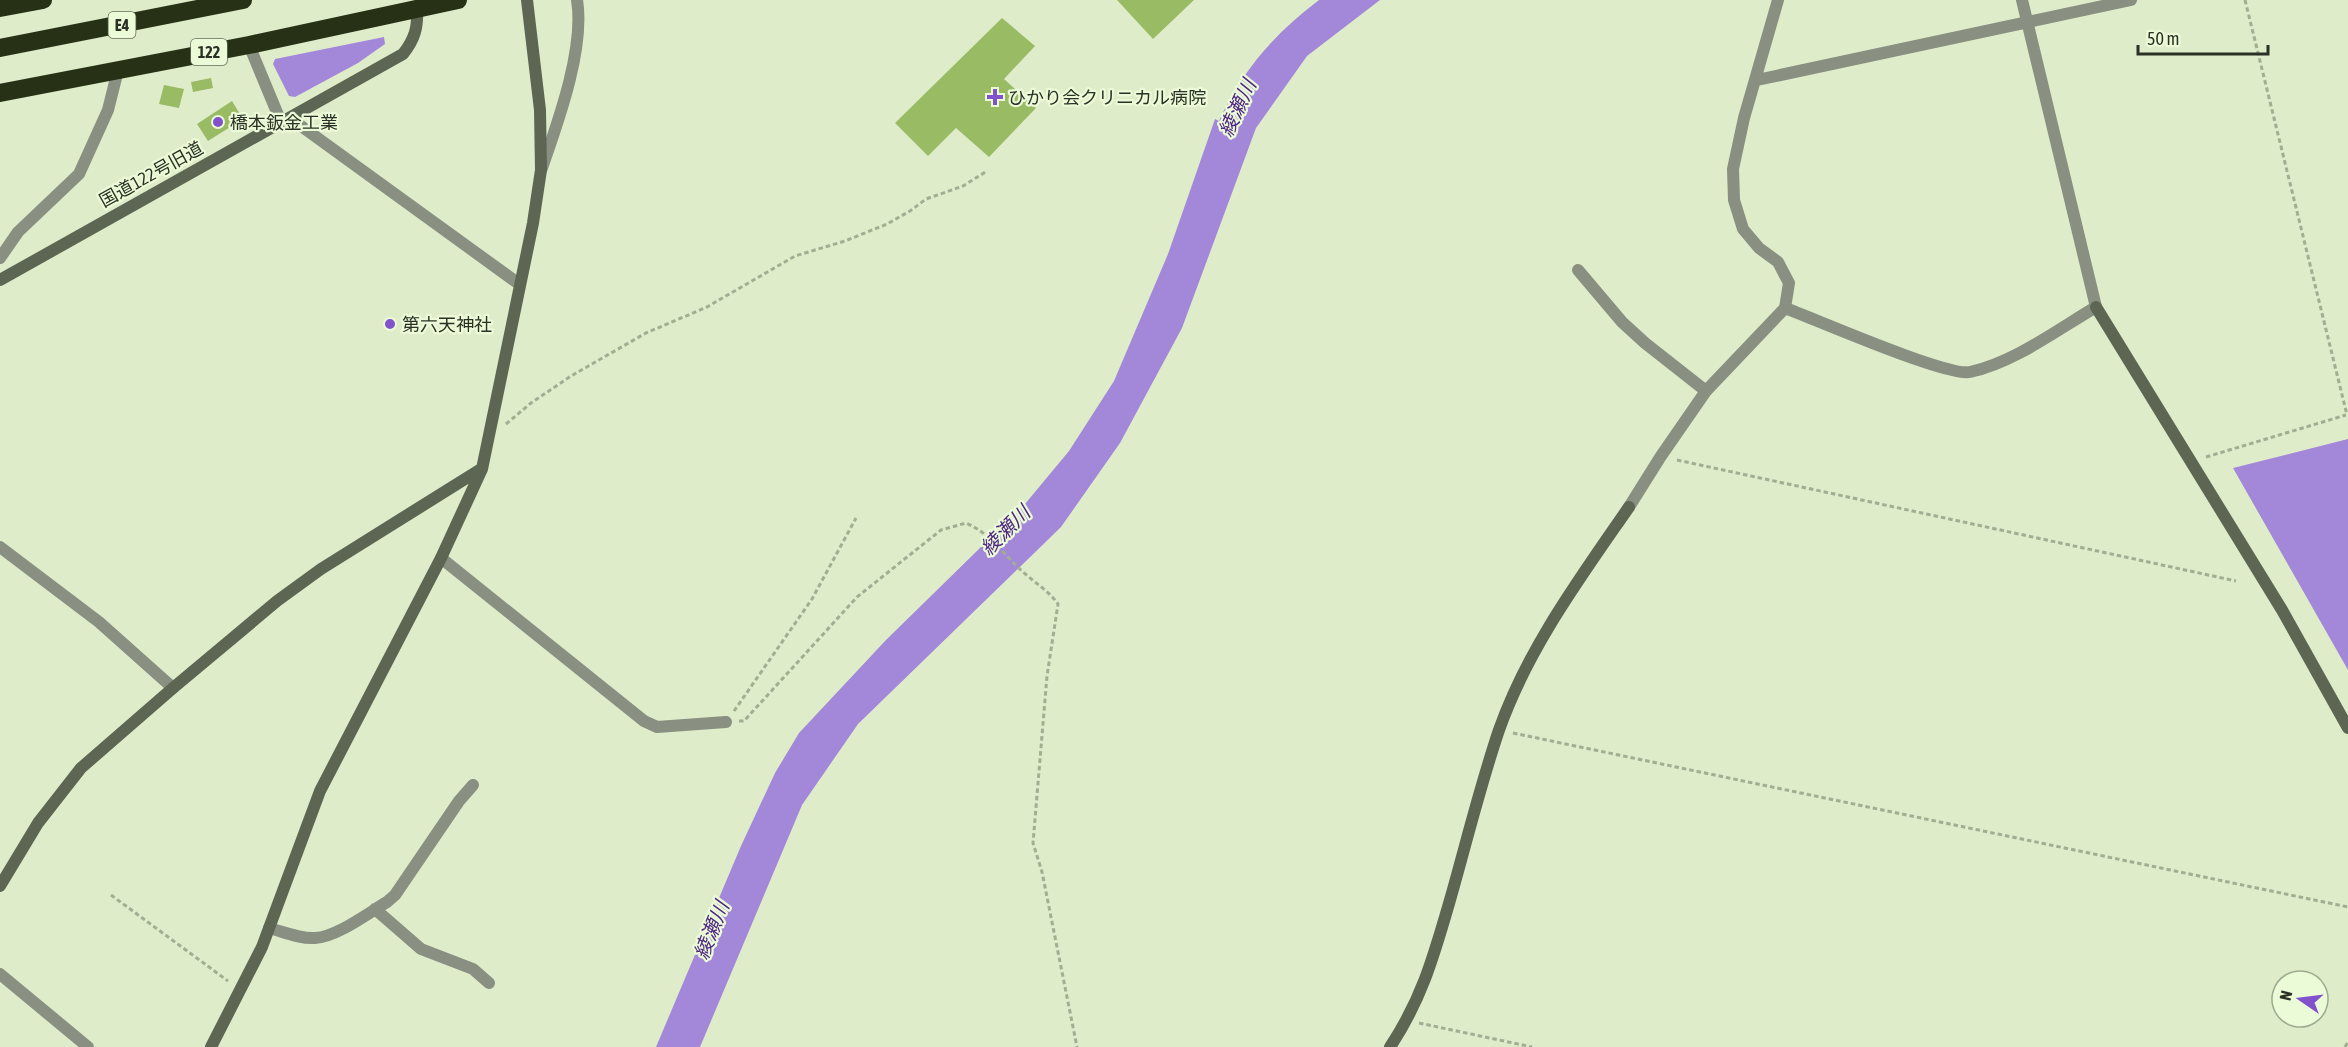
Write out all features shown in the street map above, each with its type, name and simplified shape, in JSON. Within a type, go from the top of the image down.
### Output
[{"type":"highway","points":[[0,8],[43,0]]},
{"type":"highway","name":"E4","points":[[0,48],[243,0]]},
{"type":"highway","name":"122","points":[[0,93],[249,45],[458,0]]},
{"type":"street","points":[[541,170],[574,62],[577,0]]},
{"type":"street","points":[[1390,1047],[1408,1020],[1424,986],[1499,730],[1518,683],[1552,619],[1706,391],[1785,308],[1789,283],[1778,262],[1759,248],[1743,229],[1734,200],[1733,169],[1744,118],[1757,80],[1778,0]]},
{"type":"street","points":[[2022,0],[2096,308],[2282,610],[2348,728]]},
{"type":"street","points":[[1757,80],[2131,0]]},
{"type":"street","points":[[211,1047],[269,928],[320,791],[441,558],[482,469],[533,223],[541,170],[540,110],[528,2]]},
{"type":"street","name":"国道122号旧道","points":[[0,280],[403,54],[412,42],[418,24],[417,8]]},
{"type":"street","points":[[249,45],[286,120],[519,284]]},
{"type":"street","points":[[0,258],[18,232],[79,174],[108,110],[118,70]]},
{"type":"street","points":[[1578,270],[1622,322],[1706,391]]},
{"type":"street","points":[[1785,308],[1938,367],[1968,373],[2003,361],[2096,308]]},
{"type":"street","points":[[0,886],[38,823],[81,768],[173,688],[277,602],[321,569],[482,469]]},
{"type":"street","points":[[0,547],[99,622],[173,688]]},
{"type":"street","points":[[441,558],[644,721],[657,727],[726,722]]},
{"type":"street","points":[[269,928],[297,936],[315,938],[330,935],[387,902],[395,895],[459,801],[473,785]]},
{"type":"street","points":[[375,909],[421,949],[473,969],[489,983]]},
{"type":"street","points":[[0,974],[88,1047]]},
{"type":"path","points":[[2190,461],[2347,415],[2245,0]]},
{"type":"path","points":[[488,438],[531,403],[646,333],[707,307],[795,256],[845,241],[887,224],[926,199],[963,186],[987,171]]},
{"type":"path","points":[[1661,456],[2236,581]]},
{"type":"path","points":[[726,722],[812,600],[856,518]]},
{"type":"path","points":[[726,722],[744,721],[857,597],[941,530],[966,523],[982,530],[1024,573],[1053,596],[1058,604],[1047,676],[1033,843],[1042,872],[1077,1047]]},
{"type":"path","points":[[1499,730],[2348,907]]},
{"type":"path","points":[[111,895],[240,990]]},
{"type":"path","points":[[1408,1020],[1532,1047]]},
{"type":"path","points":[[2345,1047],[2348,1042]]},
{"type":"water","name":"綾瀬川","points":[[1319,0],[1380,0],[1307,56],[1256,128],[1182,328],[1120,443],[1061,527],[858,724],[802,805],[700,1047],[656,1047],[741,846],[775,773],[799,733],[886,640],[1025,504],[1069,451],[1114,381],[1168,254],[1215,119],[1219,121],[1238,86],[1261,54],[1288,26]]},
{"type":"water","points":[[384,37],[385,44],[358,63],[295,97],[289,96],[273,64],[275,59]]},
{"type":"water","points":[[2348,439],[2348,670],[2233,468]]},
{"type":"building","points":[[1117,0],[1194,0],[1153,39]]},
{"type":"building","points":[[1002,18],[1035,46],[1004,79],[1036,108],[989,157],[956,128],[928,156],[895,123]]},
{"type":"building","points":[[211,78],[213,88],[193,92],[191,82]]},
{"type":"building","points":[[164,85],[184,89],[179,108],[159,104]]},
{"type":"building","points":[[232,101],[243,119],[208,141],[197,124]]},
{"type":"place","name":"ひかり会クリニカル病院","points":[[995,97]]},
{"type":"place","name":"橋本鈑金工業","points":[[218,122]]},
{"type":"place","name":"第六天神社","points":[[390,324]]}]
